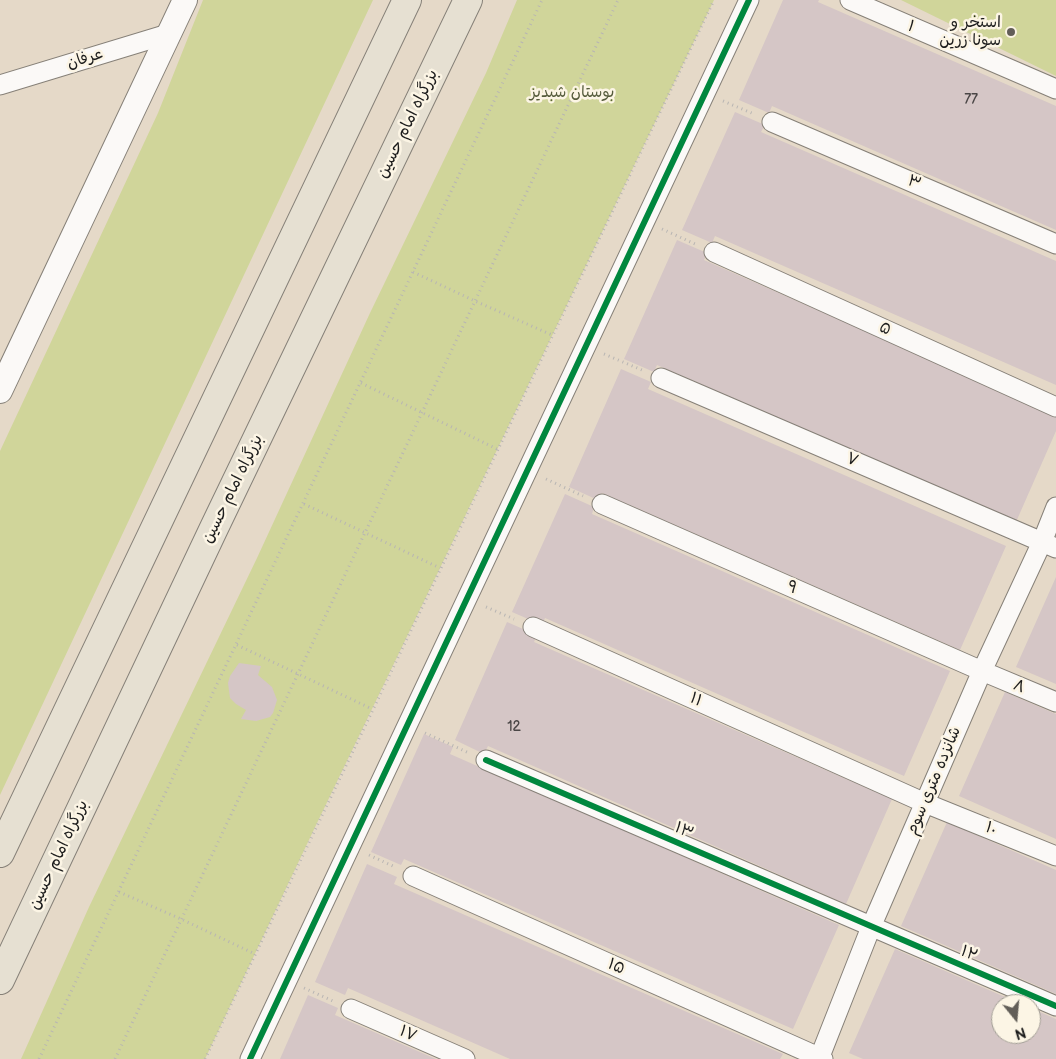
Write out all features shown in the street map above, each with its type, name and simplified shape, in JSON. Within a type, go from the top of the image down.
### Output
[{"type":"highway","points":[[0,853],[407,0]]},
{"type":"highway","name":"بزرگراه امام حسین","points":[[0,980],[468,0]]},
{"type":"street","points":[[2,382],[171,33],[185,0]]},
{"type":"street","points":[[250,1059],[749,0]]},
{"type":"street","name":"۱","points":[[850,0],[1056,89]]},
{"type":"street","name":"عرفان","points":[[0,84],[171,33]]},
{"type":"street","name":"۳","points":[[772,122],[1056,244]]},
{"type":"street","name":"۵","points":[[714,252],[1056,407]]},
{"type":"street","name":"۷","points":[[662,378],[1049,545]]},
{"type":"street","name":"۹","points":[[602,504],[982,671]]},
{"type":"street","name":"شانزده متری سوم","points":[[820,1058],[871,927],[982,671],[1049,545],[1056,507]]},
{"type":"street","name":"۱۱","points":[[533,627],[925,803]]},
{"type":"street","name":"۸","points":[[982,671],[1056,702]]},
{"type":"street","name":"۱۳","points":[[486,760],[871,927]]},
{"type":"street","name":"۱۰","points":[[925,803],[1056,856]]},
{"type":"street","name":"۱۵","points":[[413,876],[820,1058]]},
{"type":"street","name":"۱۲","points":[[871,927],[1056,1006]]},
{"type":"street","name":"۱۷","points":[[352,1009],[465,1059]]},
{"type":"path","points":[[39,1059],[542,0]]},
{"type":"path","points":[[115,1059],[618,0]]},
{"type":"path","points":[[205,1059],[714,0]]},
{"type":"path","points":[[705,93],[772,122]]},
{"type":"path","points":[[645,221],[714,252]]},
{"type":"path","points":[[413,272],[552,334]]},
{"type":"path","points":[[586,346],[662,378]]},
{"type":"path","points":[[361,383],[497,449]]},
{"type":"path","points":[[527,471],[602,504]]},
{"type":"path","points":[[304,504],[440,568]]},
{"type":"path","points":[[466,599],[533,627]]},
{"type":"path","points":[[237,645],[372,709]]},
{"type":"path","points":[[407,726],[486,760]]},
{"type":"path","points":[[350,846],[413,876]]},
{"type":"path","points":[[119,892],[255,954]]},
{"type":"path","points":[[287,980],[352,1009]]},
{"type":"green space","points":[[203,0],[373,0],[0,795],[0,451],[158,113]]},
{"type":"green space","name":"بوستان شبدیز","points":[[517,0],[714,0],[205,1059],[21,1059],[89,907],[257,558],[370,313],[486,73]]},
{"type":"green space","name":"استخر و سونا زرین","points":[[901,0],[1056,0],[1056,76]]},
{"type":"building","points":[[783,0],[819,0],[818,2],[1056,106],[1056,230],[772,106],[769,113],[739,100]]},
{"type":"building","points":[[735,112],[765,125],[761,132],[1056,261],[1056,385],[715,236],[712,243],[682,230]]},
{"type":"building","points":[[677,240],[707,253],[704,260],[1056,415],[1056,431],[1016,522],[657,365],[654,372],[624,359]]},
{"type":"building","points":[[621,369],[651,382],[648,389],[1006,546],[960,650],[602,493],[598,500],[569,487]]},
{"type":"building","points":[[565,494],[594,507],[592,514],[950,671],[904,776],[545,618],[542,625],[512,612]]},
{"type":"building","points":[[1056,577],[1056,684],[1016,667]]},
{"type":"building","points":[[507,622],[537,635],[534,642],[892,799],[846,904],[488,746],[484,754],[455,740]]},
{"type":"building","points":[[239,663],[261,666],[258,675],[272,687],[277,700],[270,717],[256,721],[241,719],[246,710],[230,698],[228,683],[230,676]]},
{"type":"building","points":[[1005,692],[1056,714],[1056,839],[959,796]]},
{"type":"building","points":[[424,734],[453,747],[450,754],[839,925],[793,1029],[404,859],[401,865],[371,852]]},
{"type":"building","points":[[947,822],[1056,870],[1056,994],[901,926]]},
{"type":"building","points":[[367,864],[397,877],[394,884],[783,1054],[780,1059],[510,1059],[348,988],[345,995],[315,982]]},
{"type":"building","points":[[895,949],[998,994],[991,994],[991,1044],[1041,1044],[1041,1012],[1056,1019],[1056,1059],[863,1059],[849,1053]]},
{"type":"building","points":[[308,995],[338,1008],[335,1015],[436,1059],[280,1059]]},
{"type":"cycle path","points":[[250,1059],[749,0]]},
{"type":"cycle path","points":[[486,760],[1056,1006]]},
{"type":"place","name":"استخر و سونا زرین","points":[[1011,32]]}]
